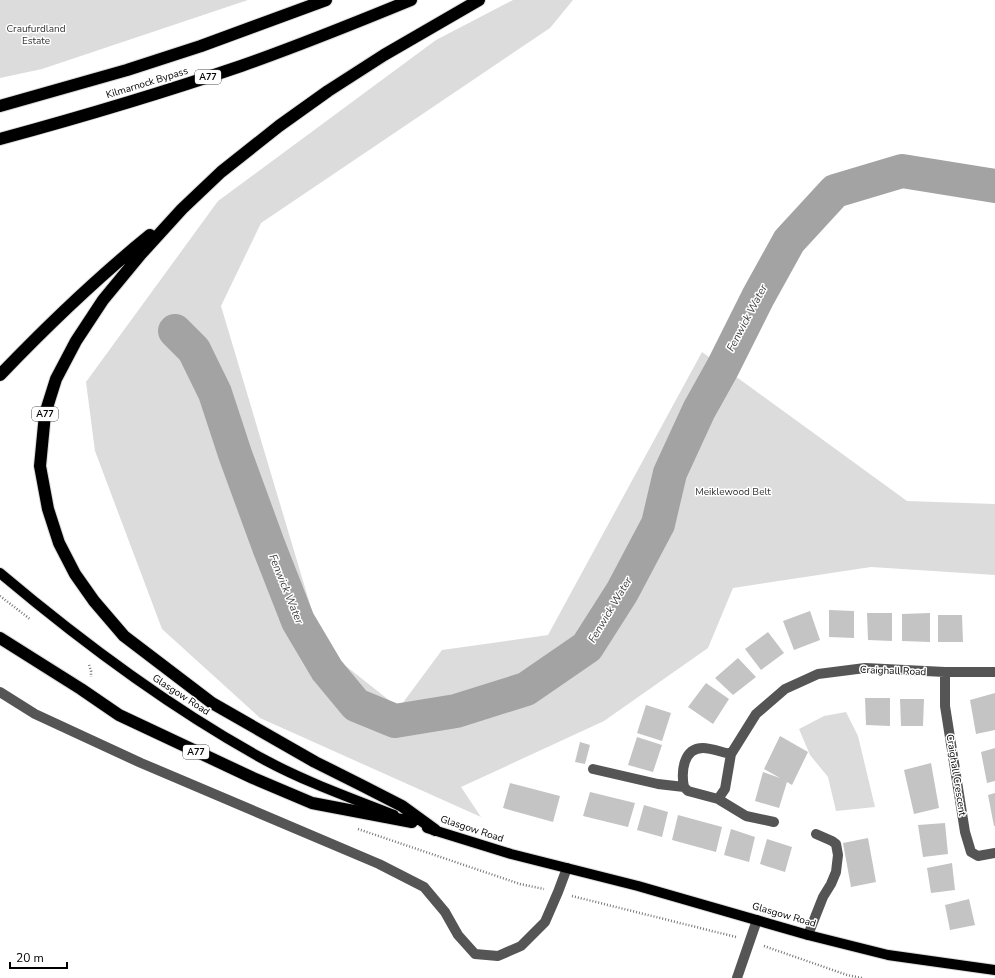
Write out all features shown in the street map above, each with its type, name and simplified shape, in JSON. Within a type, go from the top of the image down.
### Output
[{"type":"highway","name":"Kilmarnock Bypass","points":[[0,106],[127,70],[201,46],[326,0]]},
{"type":"highway","name":"Kilmarnock Bypass","points":[[0,139],[58,123],[241,66],[331,33],[411,0]]},
{"type":"highway","name":"A77","points":[[0,375],[26,348],[87,291],[227,168],[279,126],[328,91],[384,55],[479,0]]},
{"type":"highway","name":"A77","points":[[182,209],[141,254],[103,300],[76,340],[56,379],[45,414],[40,466],[48,510],[59,543],[75,574],[94,600],[124,636],[167,669],[212,703],[315,762],[402,806],[436,830]]},
{"type":"highway","name":"A77","points":[[0,638],[119,715],[253,778],[312,803],[412,822]]},
{"type":"main road","name":"Glasgow Road","points":[[0,573],[36,604],[129,675],[180,710],[266,760],[308,780],[412,822],[511,854],[567,868],[808,935],[888,955],[995,970]]},
{"type":"street","name":"Craighall Road","points":[[718,799],[725,789],[731,754],[756,714],[785,689],[818,674],[866,668],[945,672],[995,672]]},
{"type":"street","name":"Craighall Crescent","points":[[945,672],[945,706],[965,832],[971,852],[978,856],[995,853]]},
{"type":"street","points":[[0,692],[35,714],[141,763],[379,864],[424,887],[445,912],[458,935],[475,954],[498,956],[521,946],[545,922],[567,868]]},
{"type":"street","points":[[731,754],[703,748],[693,751],[686,757],[682,776],[684,787],[688,791],[718,799],[746,816],[774,822]]},
{"type":"street","points":[[592,769],[658,784],[684,787]]},
{"type":"street","points":[[808,935],[823,897],[836,872],[838,855],[836,844],[816,834]]},
{"type":"street","points":[[737,978],[757,920]]},
{"type":"green space","name":"Craufurdland Estate","points":[[0,0],[248,0],[42,69],[0,78]]},
{"type":"green space","name":"Meiklewood Belt","points":[[513,0],[573,0],[550,28],[261,223],[221,306],[323,648],[399,708],[442,650],[548,635],[702,352],[907,501],[995,504],[995,575],[871,567],[733,588],[708,648],[604,721],[461,787],[481,817],[260,718],[162,629],[95,451],[86,382],[218,201],[436,40]]},
{"type":"green space","points":[[846,712],[858,736],[875,807],[836,811],[828,777],[810,755],[799,729],[824,716]]},
{"type":"building","points":[[829,610],[854,611],[854,638],[829,637]]},
{"type":"building","points":[[810,611],[820,640],[794,650],[783,621]]},
{"type":"building","points":[[867,613],[892,613],[892,641],[868,640]]},
{"type":"building","points":[[930,613],[930,642],[902,641],[902,614]]},
{"type":"building","points":[[938,615],[962,615],[963,642],[938,642]]},
{"type":"building","points":[[768,632],[784,653],[761,670],[745,649]]},
{"type":"building","points":[[738,658],[756,677],[733,695],[715,678]]},
{"type":"building","points":[[706,683],[729,699],[713,724],[688,707]]},
{"type":"building","points":[[995,693],[995,730],[976,734],[970,700]]},
{"type":"building","points":[[865,698],[890,698],[890,726],[866,725]]},
{"type":"building","points":[[900,699],[924,699],[923,726],[901,726]]},
{"type":"building","points":[[646,705],[671,713],[662,741],[637,733]]},
{"type":"building","points":[[780,736],[808,752],[792,785],[787,782],[779,808],[755,801],[763,772],[780,778],[764,769]]},
{"type":"building","points":[[637,737],[662,745],[653,772],[628,765]]},
{"type":"building","points":[[580,742],[590,745],[585,764],[575,762]]},
{"type":"building","points":[[995,748],[995,781],[987,783],[981,752]]},
{"type":"building","points":[[931,763],[939,808],[914,814],[904,770]]},
{"type":"building","points":[[510,783],[560,796],[553,822],[503,808]]},
{"type":"building","points":[[590,792],[635,803],[628,827],[583,816]]},
{"type":"building","points":[[995,793],[995,826],[994,826],[988,795]]},
{"type":"building","points":[[644,805],[668,812],[662,837],[637,830]]},
{"type":"building","points":[[678,815],[722,827],[716,852],[672,840]]},
{"type":"building","points":[[945,823],[948,854],[923,857],[918,825]]},
{"type":"building","points":[[731,829],[755,837],[749,862],[724,855]]},
{"type":"building","points":[[868,838],[876,882],[851,887],[843,843]]},
{"type":"building","points":[[767,839],[792,847],[785,872],[760,864]]},
{"type":"building","points":[[952,863],[955,890],[931,893],[927,868]]},
{"type":"building","points":[[969,899],[975,925],[950,930],[945,905]]},
{"type":"waterway","name":"Fenwick Water","points":[[175,331],[194,350],[215,393],[235,454],[298,621],[327,670],[356,705],[395,721],[456,711],[526,689],[587,647],[622,592],[658,524],[670,473],[699,410],[723,367],[758,297],[789,241],[835,191],[902,171],[995,186]]}]
